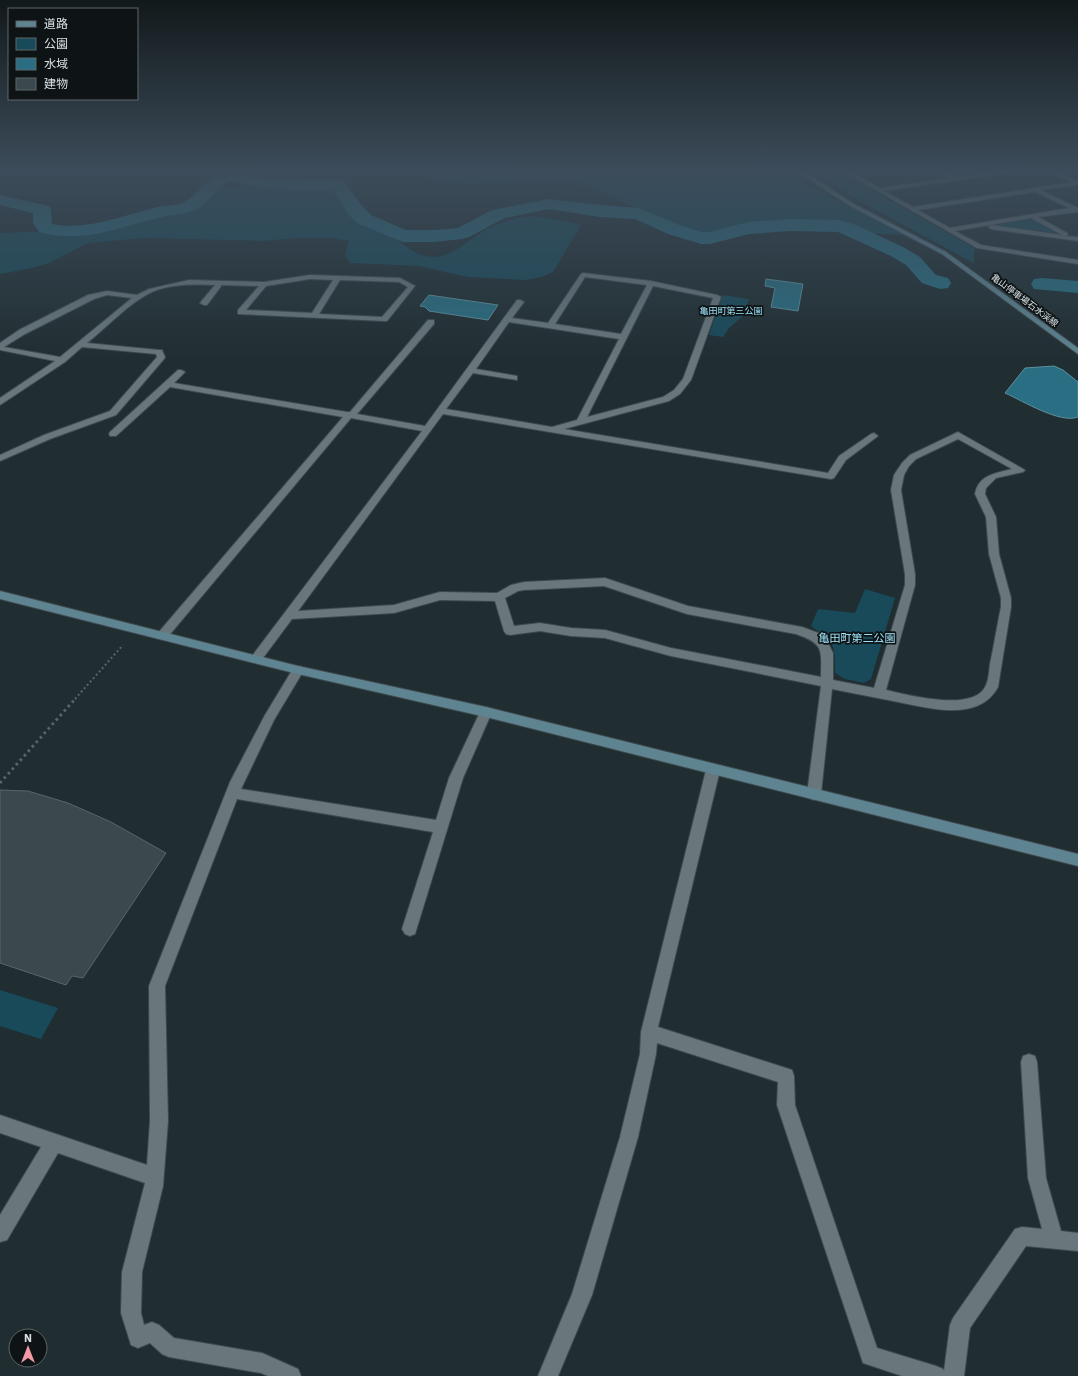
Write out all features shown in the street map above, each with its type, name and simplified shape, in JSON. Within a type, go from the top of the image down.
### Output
[{"type":"street","name":"亀山停車場石水渓線","points":[[904,232],[944,253],[970,270],[1078,352]]},
{"type":"street","points":[[952,232],[979,247],[1078,262]]},
{"type":"street","points":[[1029,232],[1076,239]]},
{"type":"street","points":[[1063,232],[1076,239]]},
{"type":"street","points":[[550,326],[583,275],[651,283],[718,297],[687,380],[677,392],[666,399],[554,429]]},
{"type":"street","points":[[0,402],[62,360],[138,297],[151,290],[189,282],[264,284],[310,277],[400,280],[412,286],[384,319],[241,312],[264,284]]},
{"type":"street","points":[[315,316],[338,278]]},
{"type":"street","points":[[204,303],[221,282]]},
{"type":"street","points":[[581,421],[651,283]]},
{"type":"street","points":[[0,347],[22,332],[92,297],[107,293],[138,297]]},
{"type":"street","points":[[256,659],[520,302]]},
{"type":"street","points":[[507,320],[624,337]]},
{"type":"street","points":[[162,636],[431,322]]},
{"type":"street","points":[[0,458],[47,437],[113,413],[161,358],[159,352],[80,345]]},
{"type":"street","points":[[0,347],[62,360]]},
{"type":"street","points":[[470,370],[514,378]]},
{"type":"street","points":[[113,434],[181,372]]},
{"type":"street","points":[[168,384],[427,429]]},
{"type":"street","points":[[441,410],[831,476],[842,458],[874,436]]},
{"type":"street","points":[[499,597],[510,631],[540,627],[571,632],[606,634],[670,652],[826,682],[879,693],[937,704],[966,704],[980,700],[992,687],[1006,607],[1006,598],[994,554],[991,517],[980,494],[981,487],[993,476],[1020,470],[958,435],[913,457],[905,465],[899,475],[896,490],[910,574],[910,585],[879,693]]},
{"type":"street","points":[[290,615],[394,609],[440,596],[499,597],[515,588],[524,586],[605,582],[687,610],[809,633],[817,637],[823,644],[827,653],[826,682],[814,794]]},
{"type":"street","points":[[0,595],[298,670],[486,712],[713,770],[1078,860]]},
{"type":"street","points":[[291,1376],[262,1363],[169,1347],[152,1332],[138,1338],[131,1313],[132,1272],[154,1186],[160,1121],[157,986],[238,782],[270,718],[298,670]]},
{"type":"street","points":[[410,929],[456,778],[486,712]]},
{"type":"street","points":[[548,1376],[582,1295],[629,1137],[648,1054],[649,1032],[713,770]]},
{"type":"street","points":[[234,794],[440,827]]},
{"type":"street","points":[[649,1032],[786,1076],[786,1105],[870,1356],[936,1376]]},
{"type":"street","points":[[1029,1062],[1037,1178],[1054,1239]]},
{"type":"street","points":[[0,1124],[154,1177]]},
{"type":"street","points":[[0,1233],[54,1142]]},
{"type":"street","points":[[954,1376],[960,1325],[1022,1236],[1078,1242]]},
{"type":"path","points":[[0,783],[123,645]]},
{"type":"green space","points":[[389,232],[410,249],[419,254],[429,257],[437,257],[446,255],[482,232],[577,232],[553,272],[542,277],[525,280],[468,277],[419,266],[350,263],[345,256],[349,241],[333,238],[299,238],[262,241],[146,238],[88,243],[49,263],[0,274],[0,233]]},
{"type":"green space","points":[[679,232],[766,232],[731,236],[696,236]]},
{"type":"green space","points":[[853,232],[898,232],[903,235]]},
{"type":"green space","points":[[916,232],[946,232],[976,249],[974,250],[974,262],[971,262]]},
{"type":"green space","points":[[1041,232],[1056,232],[1052,234]]},
{"type":"green space","name":"亀田町第三公園","points":[[723,295],[749,299],[745,314],[729,328],[723,337],[709,335]]},
{"type":"green space","name":"亀田町第二公園","points":[[865,589],[895,598],[871,679],[864,683],[845,679],[835,673],[835,656],[832,645],[825,637],[811,626],[818,609],[855,613]]},
{"type":"green space","points":[[0,990],[58,1008],[41,1039],[0,1026]]},
{"type":"water","points":[[766,279],[803,284],[798,311],[771,307],[775,288],[765,286]]},
{"type":"water","points":[[429,295],[498,305],[488,320],[429,311],[425,307],[420,306]]},
{"type":"water","points":[[1054,366],[1063,370],[1078,382],[1078,417],[1070,418],[1052,415],[1005,393],[1025,368]]},
{"type":"building","points":[[0,790],[28,791],[68,803],[111,822],[166,853],[83,978],[72,976],[66,985],[0,963]]},
{"type":"waterway","points":[[394,232],[403,236],[434,236],[464,232]]},
{"type":"waterway","points":[[682,232],[701,238],[710,238],[732,232]]},
{"type":"waterway","points":[[856,232],[898,252],[913,261],[929,279],[940,283]]},
{"type":"waterway","points":[[1042,284],[1078,287]]}]
